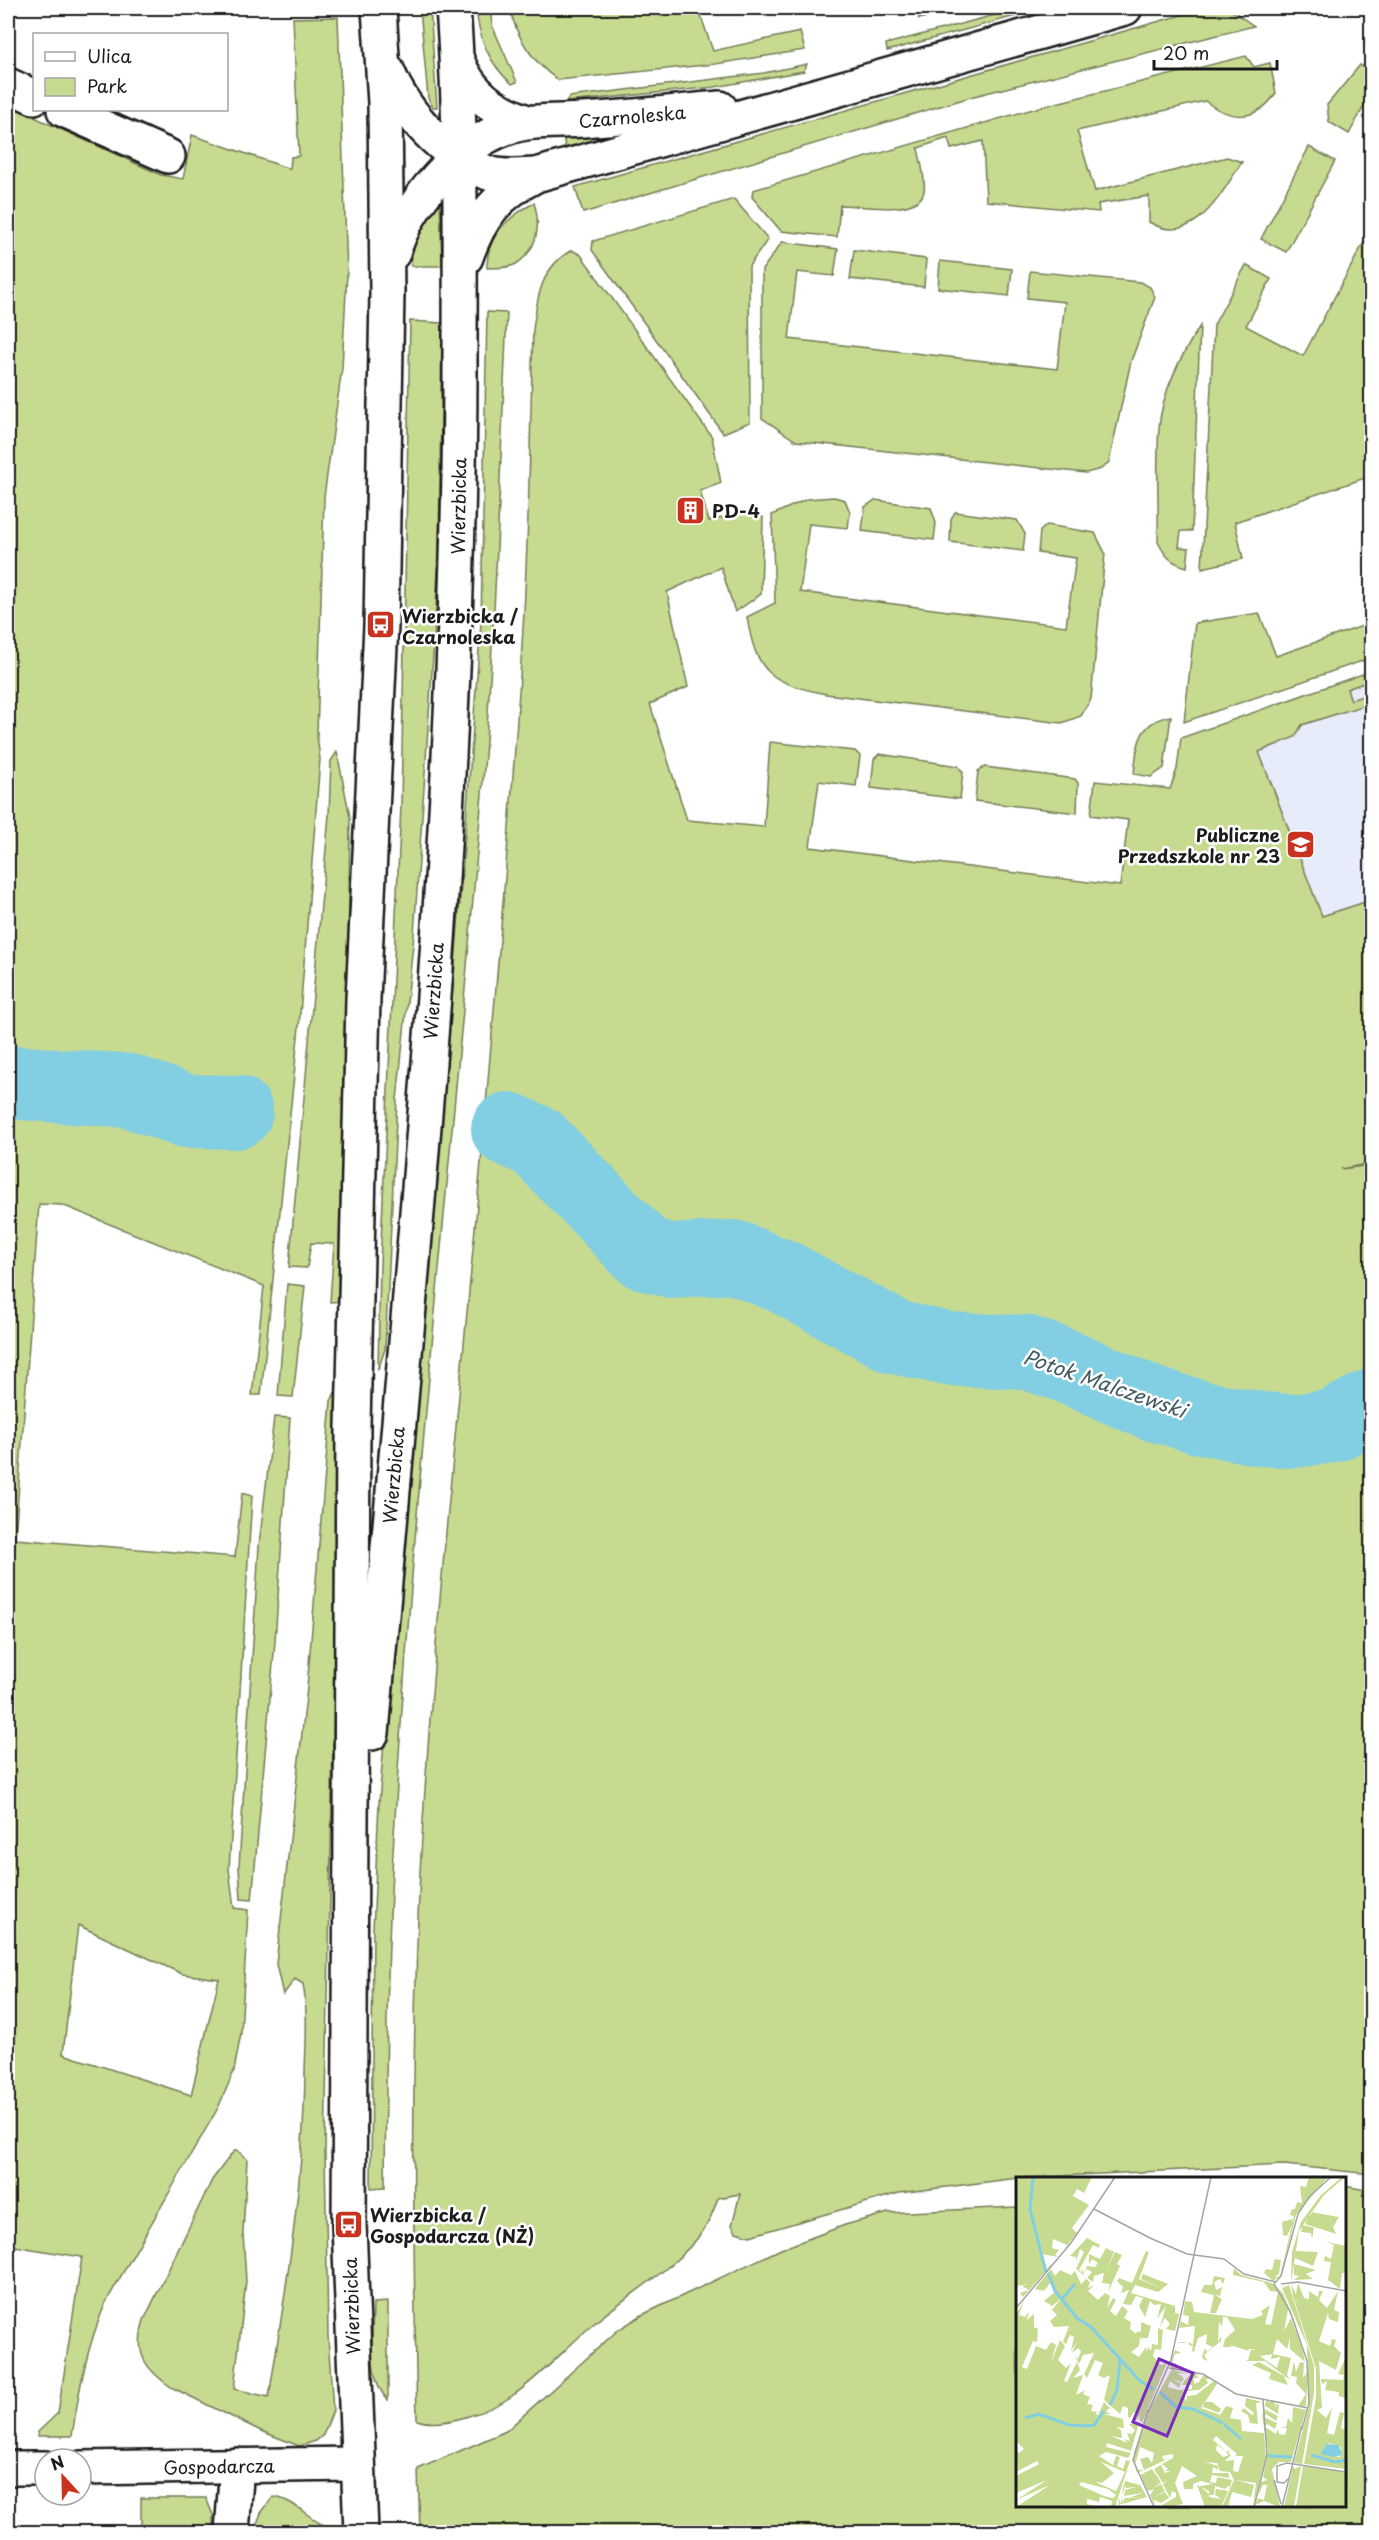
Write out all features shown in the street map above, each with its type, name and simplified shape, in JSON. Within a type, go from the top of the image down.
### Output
[{"type":"street","name":"Wierzbicka","points":[[361,2532],[356,2464],[349,2224],[353,1426],[363,999],[381,625],[387,168],[379,8]]},
{"type":"street","name":"Wierzbicka","points":[[352,1972],[420,1156],[451,743],[459,513],[461,157],[453,8]]},
{"type":"street","name":"Czarnoleska","points":[[536,175],[1125,8]]},
{"type":"street","points":[[382,57],[393,85],[410,111],[433,136],[461,157],[490,173],[510,176],[536,175]]},
{"type":"street","points":[[457,59],[471,87],[490,105],[526,122]]},
{"type":"street","points":[[8,85],[33,97]]},
{"type":"street","name":"Czarnoleska","points":[[387,273],[397,239],[410,213],[425,191],[461,157],[505,128],[526,122],[618,118],[741,106],[811,96]]},
{"type":"street","points":[[66,111],[168,156]]},
{"type":"street","points":[[459,276],[477,227],[489,210],[506,191],[536,175]]},
{"type":"street","name":"Gospodarcza","points":[[93,2468],[356,2464]]},
{"type":"street","points":[[232,2532],[237,2465]]},
{"type":"street","points":[[8,2468],[33,2468]]},
{"type":"shaded area","name":"Publiczne Przedszkole nr 23","points":[[1371,673],[1371,1165],[1317,1172],[1233,722]]},
{"type":"green space","points":[[420,8],[430,8],[437,107],[433,107],[428,98]]},
{"type":"green space","points":[[476,8],[490,8],[492,25],[517,82],[512,84],[491,59],[482,40]]},
{"type":"green space","points":[[510,8],[698,8],[713,51],[800,32],[805,50],[715,64],[558,80],[541,66],[521,39]]},
{"type":"green space","points":[[916,8],[960,8],[919,19]]},
{"type":"green space","points":[[1021,8],[1023,14],[887,51],[886,44]]},
{"type":"green space","points":[[1206,8],[1228,8],[1254,26],[974,96],[583,213],[575,187]]},
{"type":"green space","points":[[338,17],[347,273],[342,368],[324,497],[317,736],[320,759],[299,1027],[261,1395],[252,1395],[264,1286],[62,1205],[39,1204],[15,1539],[235,1557],[242,1493],[252,1496],[229,1869],[234,1908],[248,1910],[241,2033],[234,2071],[218,2108],[106,2302],[84,2368],[72,2436],[38,2436],[38,2432],[58,2413],[82,2257],[8,2245],[8,105],[161,175],[183,179],[192,135],[290,169],[291,157],[299,156],[293,18]],"holes":[[[78,1925],[182,1974],[219,1979],[191,2095],[63,2054]]]},
{"type":"green space","points":[[1246,56],[1254,67],[1270,63],[1276,93],[1269,102],[1252,114],[1233,115],[1214,108],[1205,101],[1077,131],[1095,191],[1227,157],[1242,162],[1216,201],[1205,213],[1193,223],[1180,228],[1165,228],[1149,222],[1149,196],[1098,204],[1099,212],[986,201],[983,141],[951,149],[948,138],[918,148],[924,175],[924,191],[920,199],[900,207],[887,208],[840,205],[837,237],[781,231],[752,197],[753,190],[1040,107]]},
{"type":"green space","points":[[807,64],[804,71],[715,87],[566,102],[569,97],[764,73]]},
{"type":"green space","points":[[1360,65],[1371,71],[1371,93],[1349,134],[1329,122],[1327,105]]},
{"type":"green space","points":[[640,129],[566,152],[563,136]]},
{"type":"green space","points":[[1309,147],[1335,161],[1286,252],[1261,239]]},
{"type":"green space","points":[[440,199],[442,266],[411,266],[415,229]]},
{"type":"green space","points":[[734,199],[768,239],[749,266],[750,422],[723,433],[592,250],[593,241]]},
{"type":"green space","points":[[534,203],[537,228],[536,237],[529,252],[513,266],[487,268],[490,247],[495,237],[516,214]]},
{"type":"green space","points":[[1371,229],[1371,476],[1235,522],[1243,559],[1202,568],[1214,325],[1246,265],[1271,279],[1246,326],[1303,356]]},
{"type":"green space","points":[[782,242],[838,249],[834,276],[797,272],[789,339],[1057,369],[1065,302],[1027,298],[1030,271],[1140,282],[1150,287],[1155,297],[1131,361],[1109,462],[1101,469],[1086,473],[796,441],[762,418],[762,270]]},
{"type":"green space","points":[[572,250],[581,255],[712,437],[721,483],[700,491],[709,521],[748,512],[763,517],[761,594],[735,612],[721,567],[667,592],[688,687],[650,704],[687,820],[764,827],[770,742],[855,751],[860,756],[856,786],[819,781],[810,847],[1120,886],[1128,820],[1091,815],[1095,781],[1170,789],[1177,769],[1181,738],[1371,671],[1371,680],[1347,689],[1351,700],[1371,693],[1371,703],[1302,725],[1295,737],[1259,752],[1322,916],[1371,900],[1371,1163],[1341,1169],[1371,1165],[1371,2174],[1284,2165],[1016,2177],[899,2193],[750,2236],[736,2232],[732,2225],[740,2194],[718,2198],[705,2227],[681,2256],[598,2320],[523,2388],[503,2402],[479,2413],[452,2420],[427,2422],[417,2420],[415,2283],[415,2010],[420,1873],[432,1689],[483,1139],[514,769],[526,566],[533,330],[542,284],[553,265]]},
{"type":"green space","points":[[854,250],[926,259],[924,287],[850,279]]},
{"type":"green space","points":[[940,261],[1012,269],[1009,296],[938,288]]},
{"type":"green space","points":[[487,312],[507,313],[490,674],[482,794],[403,1691],[390,1911],[385,2187],[371,2188],[373,1930],[379,1803],[455,965],[481,623]]},
{"type":"green space","points":[[410,321],[442,323],[439,551],[414,934],[397,1100],[385,1349],[378,1370],[380,1265],[401,806]]},
{"type":"green space","points":[[1200,326],[1192,531],[1181,531],[1179,547],[1189,548],[1187,567],[1169,558],[1158,542],[1158,442],[1161,414],[1168,387],[1179,362]]},
{"type":"green space","points":[[834,497],[845,500],[850,512],[848,528],[809,524],[800,592],[1066,626],[1076,558],[1038,553],[1040,531],[1047,525],[1095,533],[1105,553],[1091,699],[1081,716],[1062,723],[826,694],[792,685],[770,673],[756,652],[747,617],[775,603],[772,515],[807,499]]},
{"type":"green space","points":[[875,500],[931,508],[936,523],[934,540],[862,531],[865,507]]},
{"type":"green space","points":[[955,512],[1017,520],[1025,534],[1023,551],[950,542],[951,519]]},
{"type":"green space","points":[[1259,613],[1276,656],[1371,623],[1371,658],[1184,722],[1195,623]]},
{"type":"green space","points":[[1171,716],[1164,768],[1151,777],[1134,774],[1141,736],[1152,723]]},
{"type":"green space","points":[[337,752],[350,817],[344,1301],[330,1302],[334,1244],[311,1243],[307,1268],[289,1267],[329,815],[331,761]]},
{"type":"green space","points":[[879,754],[958,766],[963,772],[960,799],[871,788],[874,759]]},
{"type":"green space","points":[[985,767],[1075,779],[1078,783],[1077,813],[975,801],[978,771]]},
{"type":"green space","points":[[287,1284],[305,1286],[293,1397],[278,1396]]},
{"type":"green space","points":[[340,1382],[325,2152],[328,2336],[333,2411],[323,2435],[316,2441],[299,2446],[261,2431],[171,2387],[148,2366],[141,2351],[140,2342],[144,2320],[212,2180],[237,2150],[247,2159],[243,2233],[246,2281],[234,2389],[269,2397],[298,2194],[306,2038],[306,2005],[303,1984],[295,1979],[283,1995],[276,1964],[307,1688],[331,1401]]},
{"type":"green space","points":[[274,1417],[290,1418],[275,1641],[252,1900],[241,1899],[239,1867],[259,1546]]},
{"type":"green space","points":[[1346,2186],[1371,2191],[1371,2532],[420,2532],[418,2469],[506,2431],[618,2330],[642,2315],[781,2249],[845,2225],[888,2213],[1016,2207],[1016,2507],[1346,2507]]},
{"type":"green space","points":[[388,2302],[388,2400],[376,2380],[372,2341],[373,2303]]},
{"type":"green space","points":[[273,2497],[290,2502],[328,2528],[338,2532],[254,2532],[261,2513]]},
{"type":"green space","points":[[141,2498],[206,2498],[213,2515],[213,2532],[141,2532]]},
{"type":"waterway","name":"Potok Malczewski","points":[[8,1082],[130,1091],[186,1111],[236,1112]]},
{"type":"waterway","name":"Potok Malczewski","points":[[508,1129],[537,1142],[644,1253],[671,1261],[734,1257],[784,1277],[895,1337],[948,1349],[1025,1352],[1066,1366],[1153,1404],[1200,1417],[1262,1429],[1293,1431],[1332,1426],[1372,1406]]},
{"type":"place","name":"PD-4","points":[[691,510]]},
{"type":"place","name":"Wierzbicka / Czarnoleska","points":[[381,625]]},
{"type":"place","name":"Publiczne Przedszkole nr 23","points":[[1301,844]]},
{"type":"place","name":"Wierzbicka / Gospodarcza (NŻ)","points":[[349,2224]]}]
